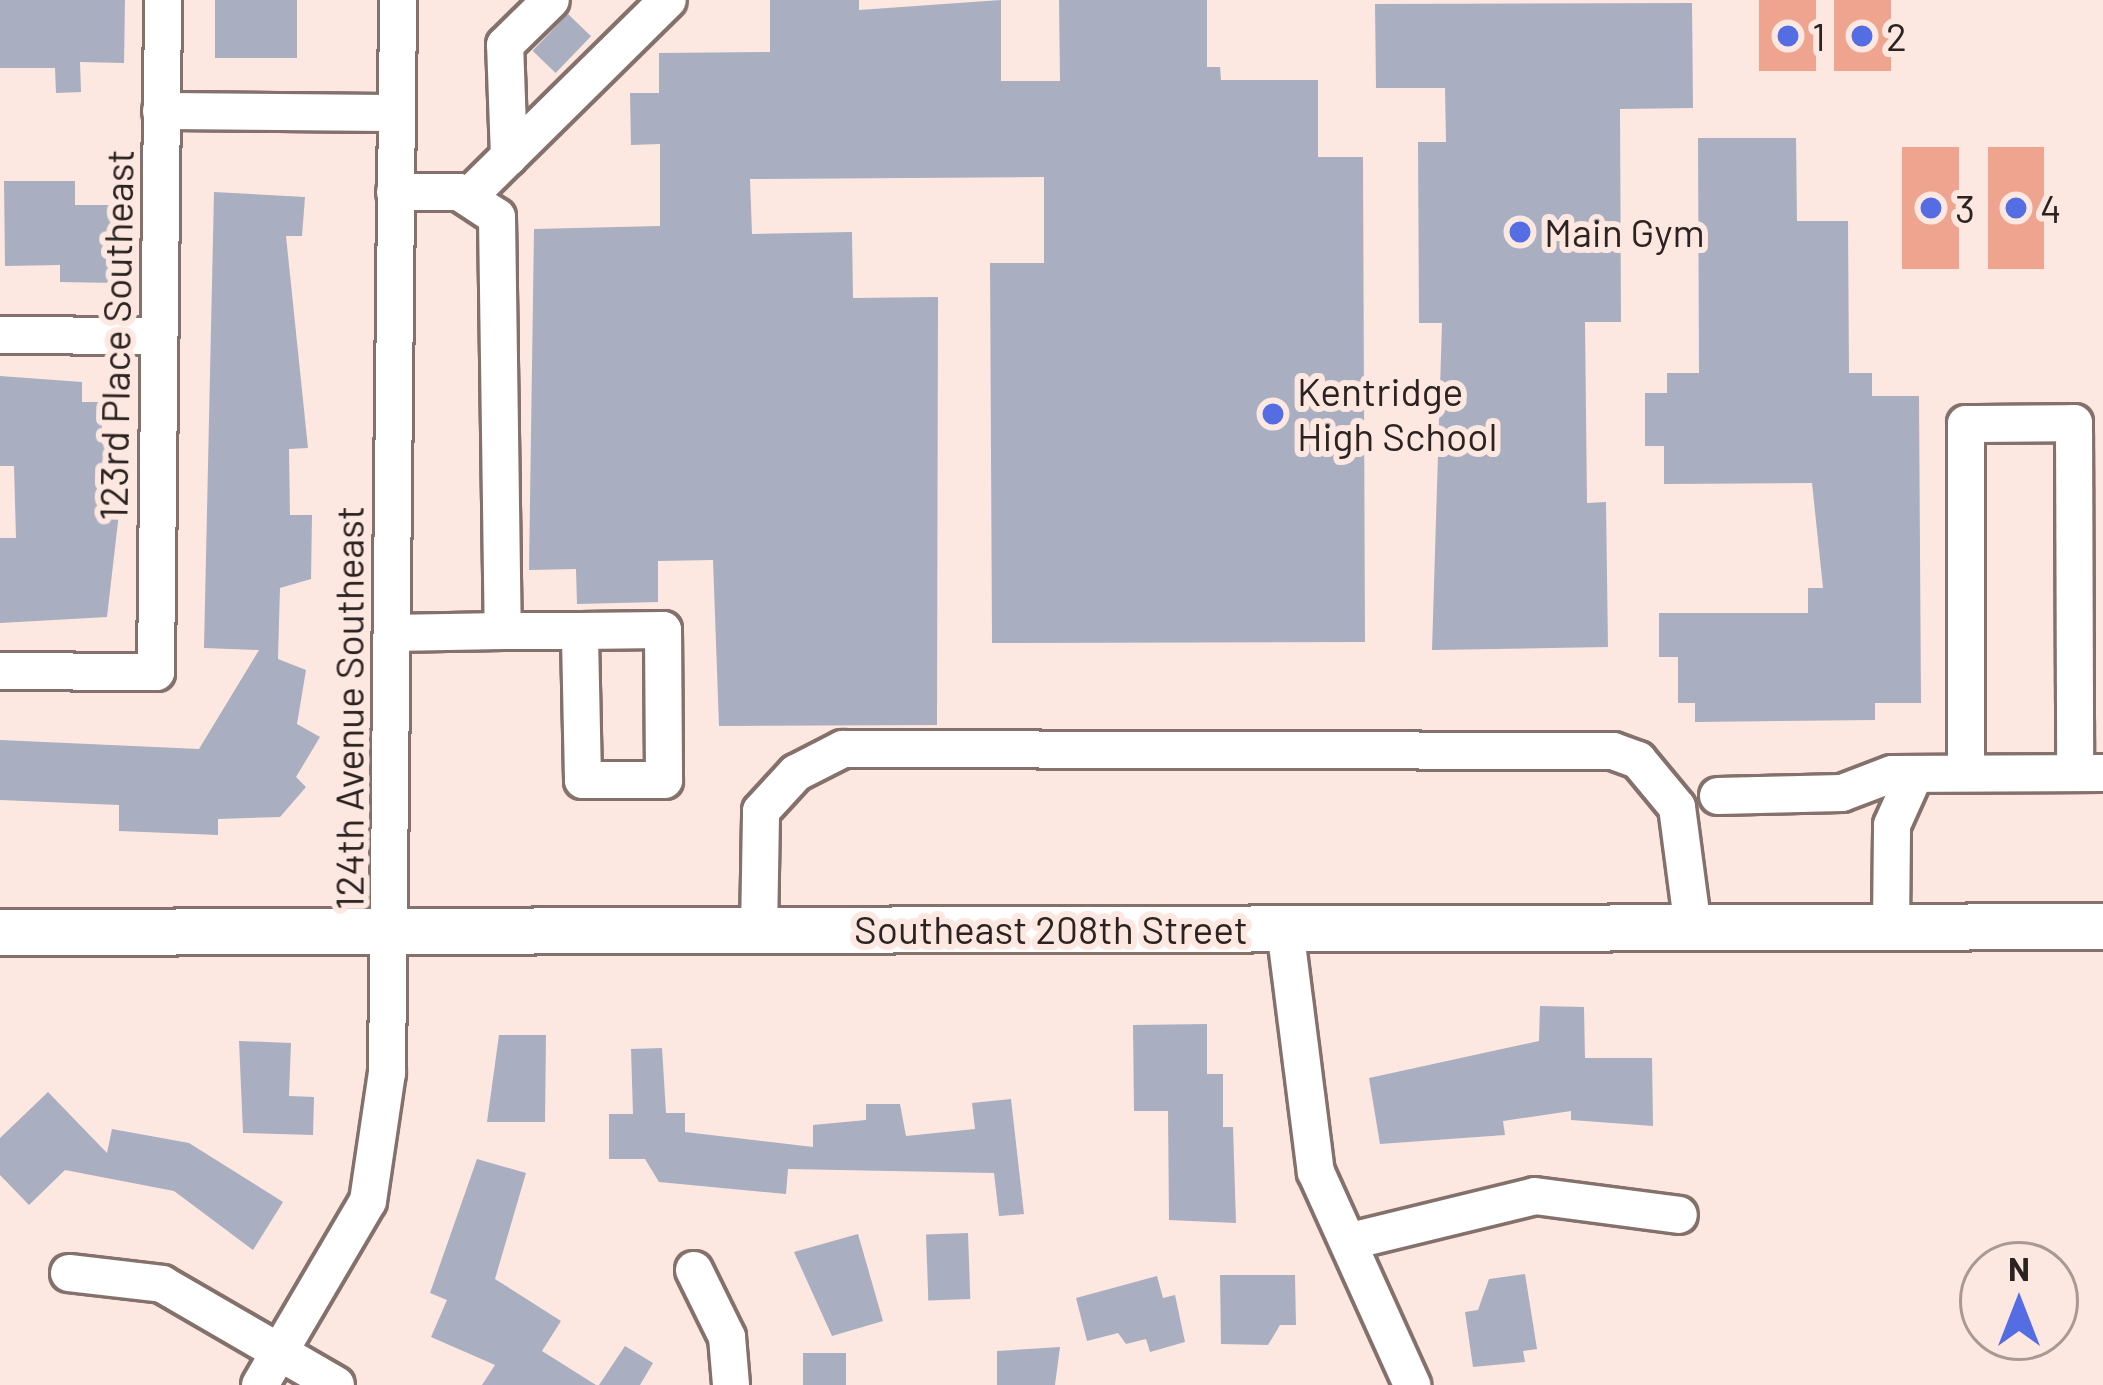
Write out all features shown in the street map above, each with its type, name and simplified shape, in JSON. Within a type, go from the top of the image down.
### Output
[{"type":"main road","name":"Southeast 208th Street","points":[[0,932],[2103,926]]},
{"type":"street","name":"123rd Place Southeast","points":[[0,671],[156,672],[163,0]]},
{"type":"street","name":"124th Avenue Southeast","points":[[260,1385],[368,1201],[387,1073],[398,0]]},
{"type":"street","points":[[509,157],[505,45],[551,0]]},
{"type":"street","points":[[470,196],[668,0]]},
{"type":"street","points":[[161,110],[396,113]]},
{"type":"street","points":[[395,192],[470,196],[497,217],[502,240],[503,632]]},
{"type":"street","points":[[0,335],[156,336]]},
{"type":"street","points":[[1718,796],[1842,793],[1915,774],[2089,773],[2074,423],[1966,424],[1966,773]]},
{"type":"street","points":[[392,632],[663,630],[664,780],[584,780],[580,631]]},
{"type":"street","points":[[759,931],[761,811],[796,773],[843,749],[1613,751],[1638,760],[1677,807],[1693,928]]},
{"type":"street","points":[[1891,927],[1892,825],[1915,774]]},
{"type":"street","points":[[1285,928],[1298,1090],[1316,1172],[1412,1385]]},
{"type":"street","points":[[1351,1241],[1534,1196],[1679,1215]]},
{"type":"street","points":[[694,1270],[727,1337],[730,1385]]},
{"type":"street","points":[[69,1273],[162,1284],[284,1349],[336,1385]]},
{"type":"shaded area","name":"1","points":[[1759,0],[1816,0],[1816,71],[1759,71]]},
{"type":"shaded area","name":"2","points":[[1834,0],[1891,0],[1891,71],[1834,71]]},
{"type":"shaded area","name":"3","points":[[1902,147],[1959,147],[1959,269],[1902,269]]},
{"type":"shaded area","name":"4","points":[[1988,147],[2044,147],[2044,269],[1988,269]]},
{"type":"building","points":[[0,0],[125,0],[124,63],[80,62],[81,92],[56,93],[55,68],[0,68]]},
{"type":"building","points":[[215,0],[297,0],[297,58],[215,58]]},
{"type":"building","points":[[770,0],[859,0],[859,10],[1001,0],[1001,81],[1060,81],[1059,0],[1207,0],[1207,67],[1220,67],[1221,80],[1318,80],[1318,157],[1363,157],[1365,642],[992,643],[990,263],[1044,263],[1044,177],[750,179],[752,234],[852,232],[853,298],[938,297],[937,725],[719,726],[713,560],[658,561],[658,602],[577,604],[576,569],[529,570],[534,229],[660,226],[660,144],[631,145],[630,93],[659,93],[659,53],[770,52]]},
{"type":"building","points":[[1692,3],[1693,108],[1620,109],[1621,322],[1585,322],[1587,503],[1606,502],[1608,647],[1432,650],[1442,323],[1419,323],[1418,142],[1446,142],[1445,88],[1376,88],[1375,4]]},
{"type":"building","points":[[568,14],[591,36],[556,73],[533,51]]},
{"type":"building","points":[[1698,138],[1796,138],[1797,221],[1848,221],[1849,373],[1872,373],[1872,396],[1919,396],[1921,703],[1875,703],[1875,720],[1695,722],[1695,703],[1678,703],[1678,657],[1659,657],[1659,613],[1808,613],[1808,588],[1823,588],[1812,483],[1664,484],[1664,446],[1645,446],[1645,393],[1667,393],[1667,373],[1699,373]]},
{"type":"building","points":[[4,181],[75,181],[75,205],[118,205],[117,283],[60,282],[60,265],[5,266]]},
{"type":"building","points":[[214,192],[305,197],[302,236],[286,236],[308,448],[289,449],[290,515],[312,515],[311,579],[280,588],[278,659],[306,670],[297,724],[320,737],[296,777],[306,787],[280,817],[218,819],[218,835],[119,831],[119,805],[0,800],[0,740],[199,749],[259,650],[204,648]]},
{"type":"building","points":[[0,376],[82,382],[82,402],[102,402],[102,444],[127,444],[107,617],[0,623],[0,538],[16,538],[14,466],[0,466]]},
{"type":"building","points":[[1540,1006],[1584,1007],[1585,1058],[1652,1058],[1653,1126],[1571,1120],[1571,1111],[1503,1121],[1505,1135],[1380,1144],[1369,1078],[1539,1041]]},
{"type":"building","points":[[1207,1024],[1207,1074],[1223,1074],[1223,1127],[1233,1127],[1236,1223],[1169,1220],[1168,1111],[1134,1111],[1133,1025]]},
{"type":"building","points":[[499,1035],[546,1035],[545,1122],[487,1122]]},
{"type":"building","points":[[239,1041],[291,1043],[289,1096],[314,1097],[313,1135],[243,1133]]},
{"type":"building","points":[[662,1048],[666,1113],[685,1113],[685,1132],[813,1147],[813,1125],[866,1120],[866,1104],[900,1104],[906,1136],[975,1129],[972,1103],[1011,1099],[1024,1214],[999,1216],[994,1173],[788,1169],[786,1194],[659,1182],[645,1159],[609,1159],[609,1114],[633,1114],[631,1049]]},
{"type":"building","points":[[48,1092],[107,1153],[112,1129],[189,1143],[283,1202],[253,1250],[174,1191],[65,1170],[29,1205],[0,1175],[0,1138]]},
{"type":"building","points":[[477,1159],[526,1173],[495,1279],[561,1321],[542,1351],[596,1385],[482,1385],[495,1365],[431,1337],[447,1300],[430,1293]]},
{"type":"building","points":[[968,1233],[970,1299],[928,1300],[926,1234]]},
{"type":"building","points":[[858,1234],[883,1321],[832,1336],[794,1252]]},
{"type":"building","points":[[1525,1274],[1537,1349],[1523,1351],[1525,1362],[1473,1367],[1465,1312],[1478,1310],[1489,1279]]},
{"type":"building","points":[[1220,1275],[1295,1275],[1296,1325],[1280,1325],[1268,1345],[1221,1344]]},
{"type":"building","points":[[1157,1276],[1163,1298],[1175,1295],[1185,1342],[1150,1352],[1146,1339],[1126,1344],[1118,1333],[1087,1341],[1076,1298]]},
{"type":"building","points":[[625,1346],[653,1363],[640,1385],[599,1385]]},
{"type":"building","points":[[1060,1347],[1055,1385],[997,1385],[997,1351]]},
{"type":"building","points":[[803,1353],[846,1353],[846,1385],[803,1385]]},
{"type":"place","name":"1","points":[[1788,36]]},
{"type":"place","name":"2","points":[[1862,36]]},
{"type":"place","name":"3","points":[[1931,208]]},
{"type":"place","name":"4","points":[[2016,208]]},
{"type":"place","name":"Main Gym","points":[[1520,232]]},
{"type":"place","name":"Kentridge High School","points":[[1273,414]]}]
